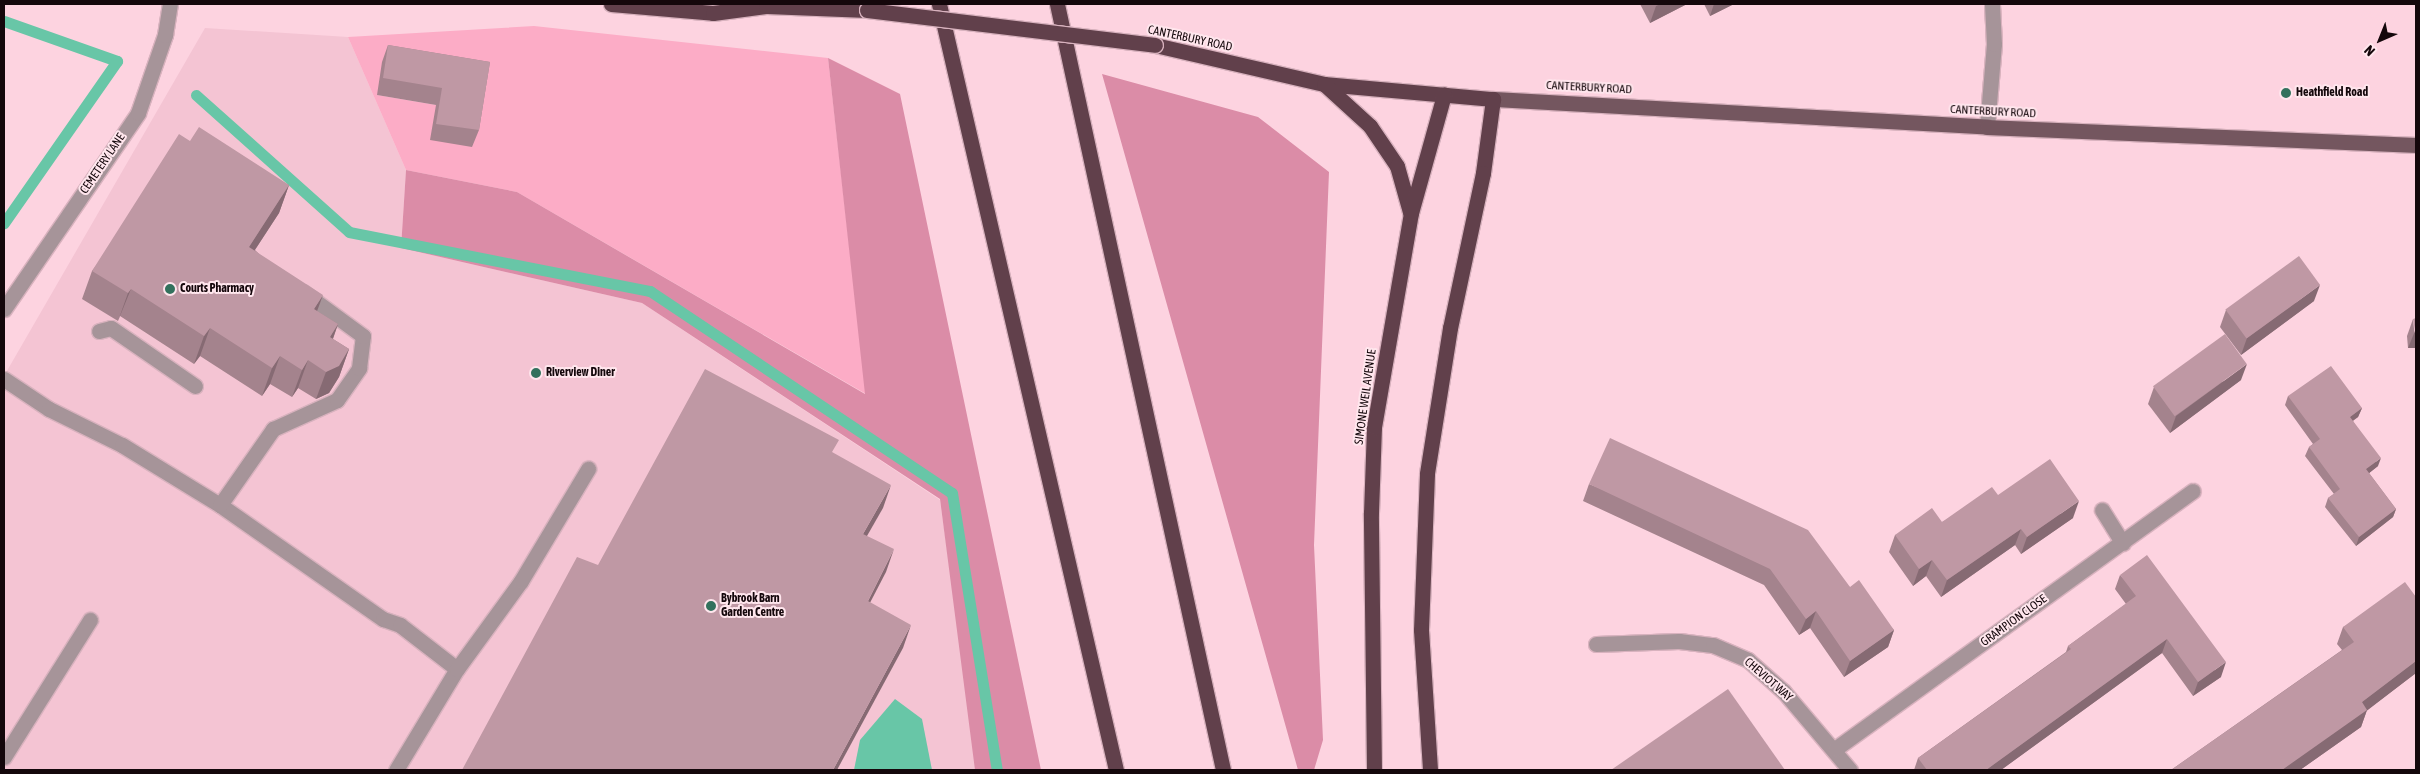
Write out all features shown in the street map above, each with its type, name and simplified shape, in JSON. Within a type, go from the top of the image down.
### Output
[{"type":"highway","name":"CANTERBURY ROAD","points":[[611,4],[713,13],[764,5],[867,10],[1155,45],[1324,84],[1493,99]]},
{"type":"highway","points":[[939,4],[1116,770]]},
{"type":"highway","points":[[1057,4],[1223,770]]},
{"type":"highway","points":[[1324,84],[1370,126],[1397,166],[1411,213]]},
{"type":"highway","name":"SIMONE WEIL AVENUE","points":[[1374,770],[1371,514],[1374,427],[1411,213],[1444,95]]},
{"type":"highway","points":[[1430,770],[1421,630],[1427,474],[1450,328],[1482,173],[1493,99]]},
{"type":"main road","name":"CANTERBURY ROAD","points":[[1493,99],[1987,127],[2416,145]]},
{"type":"street","name":"CEMETERY LANE","points":[[4,307],[138,112],[165,35],[170,4]]},
{"type":"street","points":[[1987,127],[1994,44],[1992,4]]},
{"type":"street","points":[[220,505],[273,429],[337,400],[359,368],[363,336],[292,284]]},
{"type":"street","points":[[99,331],[111,328],[196,386]]},
{"type":"street","points":[[4,380],[49,409],[122,445],[220,505],[383,620],[400,625],[457,670]]},
{"type":"street","points":[[396,770],[457,670],[521,581],[588,468]]},
{"type":"street","name":"GRAMPION CLOSE","points":[[1835,749],[2193,491]]},
{"type":"street","points":[[2102,510],[2123,543]]},
{"type":"street","points":[[4,757],[90,620]]},
{"type":"street","name":"CHEVIOT WAY","points":[[1596,644],[1679,641],[1713,645],[1748,660],[1784,692],[1835,749],[1850,770]]},
{"type":"shaded area","points":[[534,26],[828,58],[866,394],[517,192],[406,170],[348,37]],"holes":[[[483,79],[436,105],[377,95]]]},
{"type":"shaded area","points":[[205,28],[348,37],[406,170],[401,248],[642,303],[940,500],[978,770],[4,770],[4,376]]},
{"type":"shaded area","points":[[828,58],[900,94],[1041,770],[975,770],[940,499],[642,303],[401,248],[406,170],[517,192],[865,394]]},
{"type":"shaded area","points":[[1102,74],[1258,117],[1329,172],[1314,545],[1323,740],[1314,770],[1298,770]]},
{"type":"shaded area","points":[[895,699],[922,719],[932,770],[854,770],[860,740]]},
{"type":"building","points":[[388,45],[490,62],[479,130],[436,124],[442,88],[383,78]]},
{"type":"building","points":[[199,127],[289,185],[249,247],[323,295],[314,309],[338,324],[330,337],[349,349],[339,366],[326,372],[308,360],[302,370],[280,356],[272,368],[210,328],[204,336],[131,289],[128,293],[92,271],[179,134],[190,141]]},
{"type":"building","points":[[2299,256],[2320,285],[2247,339],[2225,309]]},
{"type":"building","points":[[2416,318],[2416,331],[2415,331],[2413,319]]},
{"type":"building","points":[[2225,334],[2247,364],[2175,416],[2153,386]]},
{"type":"building","points":[[2331,366],[2362,408],[2350,417],[2381,458],[2366,469],[2396,509],[2359,537],[2328,498],[2340,489],[2309,447],[2320,439],[2288,396]]},
{"type":"building","name":"Bybrook Barn Garden Centre","points":[[705,369],[839,440],[832,452],[891,485],[863,534],[894,549],[868,601],[911,625],[833,770],[462,770],[577,557],[598,565]]},
{"type":"building","points":[[1610,438],[1808,530],[1850,587],[1859,580],[1894,630],[1850,661],[1816,611],[1806,619],[1770,569],[1589,484]]},
{"type":"building","points":[[2050,459],[2079,501],[2027,537],[2021,529],[1947,580],[1932,560],[1919,569],[1895,535],[1932,508],[1942,522],[1992,487],[1998,495]]},
{"type":"building","points":[[2147,555],[2226,662],[2198,682],[2167,639],[1986,770],[1927,770],[1918,758],[2071,649],[2068,646],[2136,596],[2120,575]]},
{"type":"building","points":[[2405,582],[2416,597],[2416,661],[2362,702],[2367,710],[2282,770],[2171,770],[2354,642],[2343,627]]},
{"type":"building","points":[[1728,689],[1785,770],[1611,770]]},
{"type":"waterway","points":[[4,21],[117,61],[4,223]]},
{"type":"waterway","points":[[196,95],[349,232],[650,291],[952,493],[997,770]]},
{"type":"place","name":"Heathfield Road","points":[[2286,93]]},
{"type":"place","name":"Courts Pharmacy","points":[[170,289]]},
{"type":"place","name":"Riverview Diner","points":[[536,373]]},
{"type":"place","name":"Bybrook Barn Garden Centre","points":[[711,606]]}]
